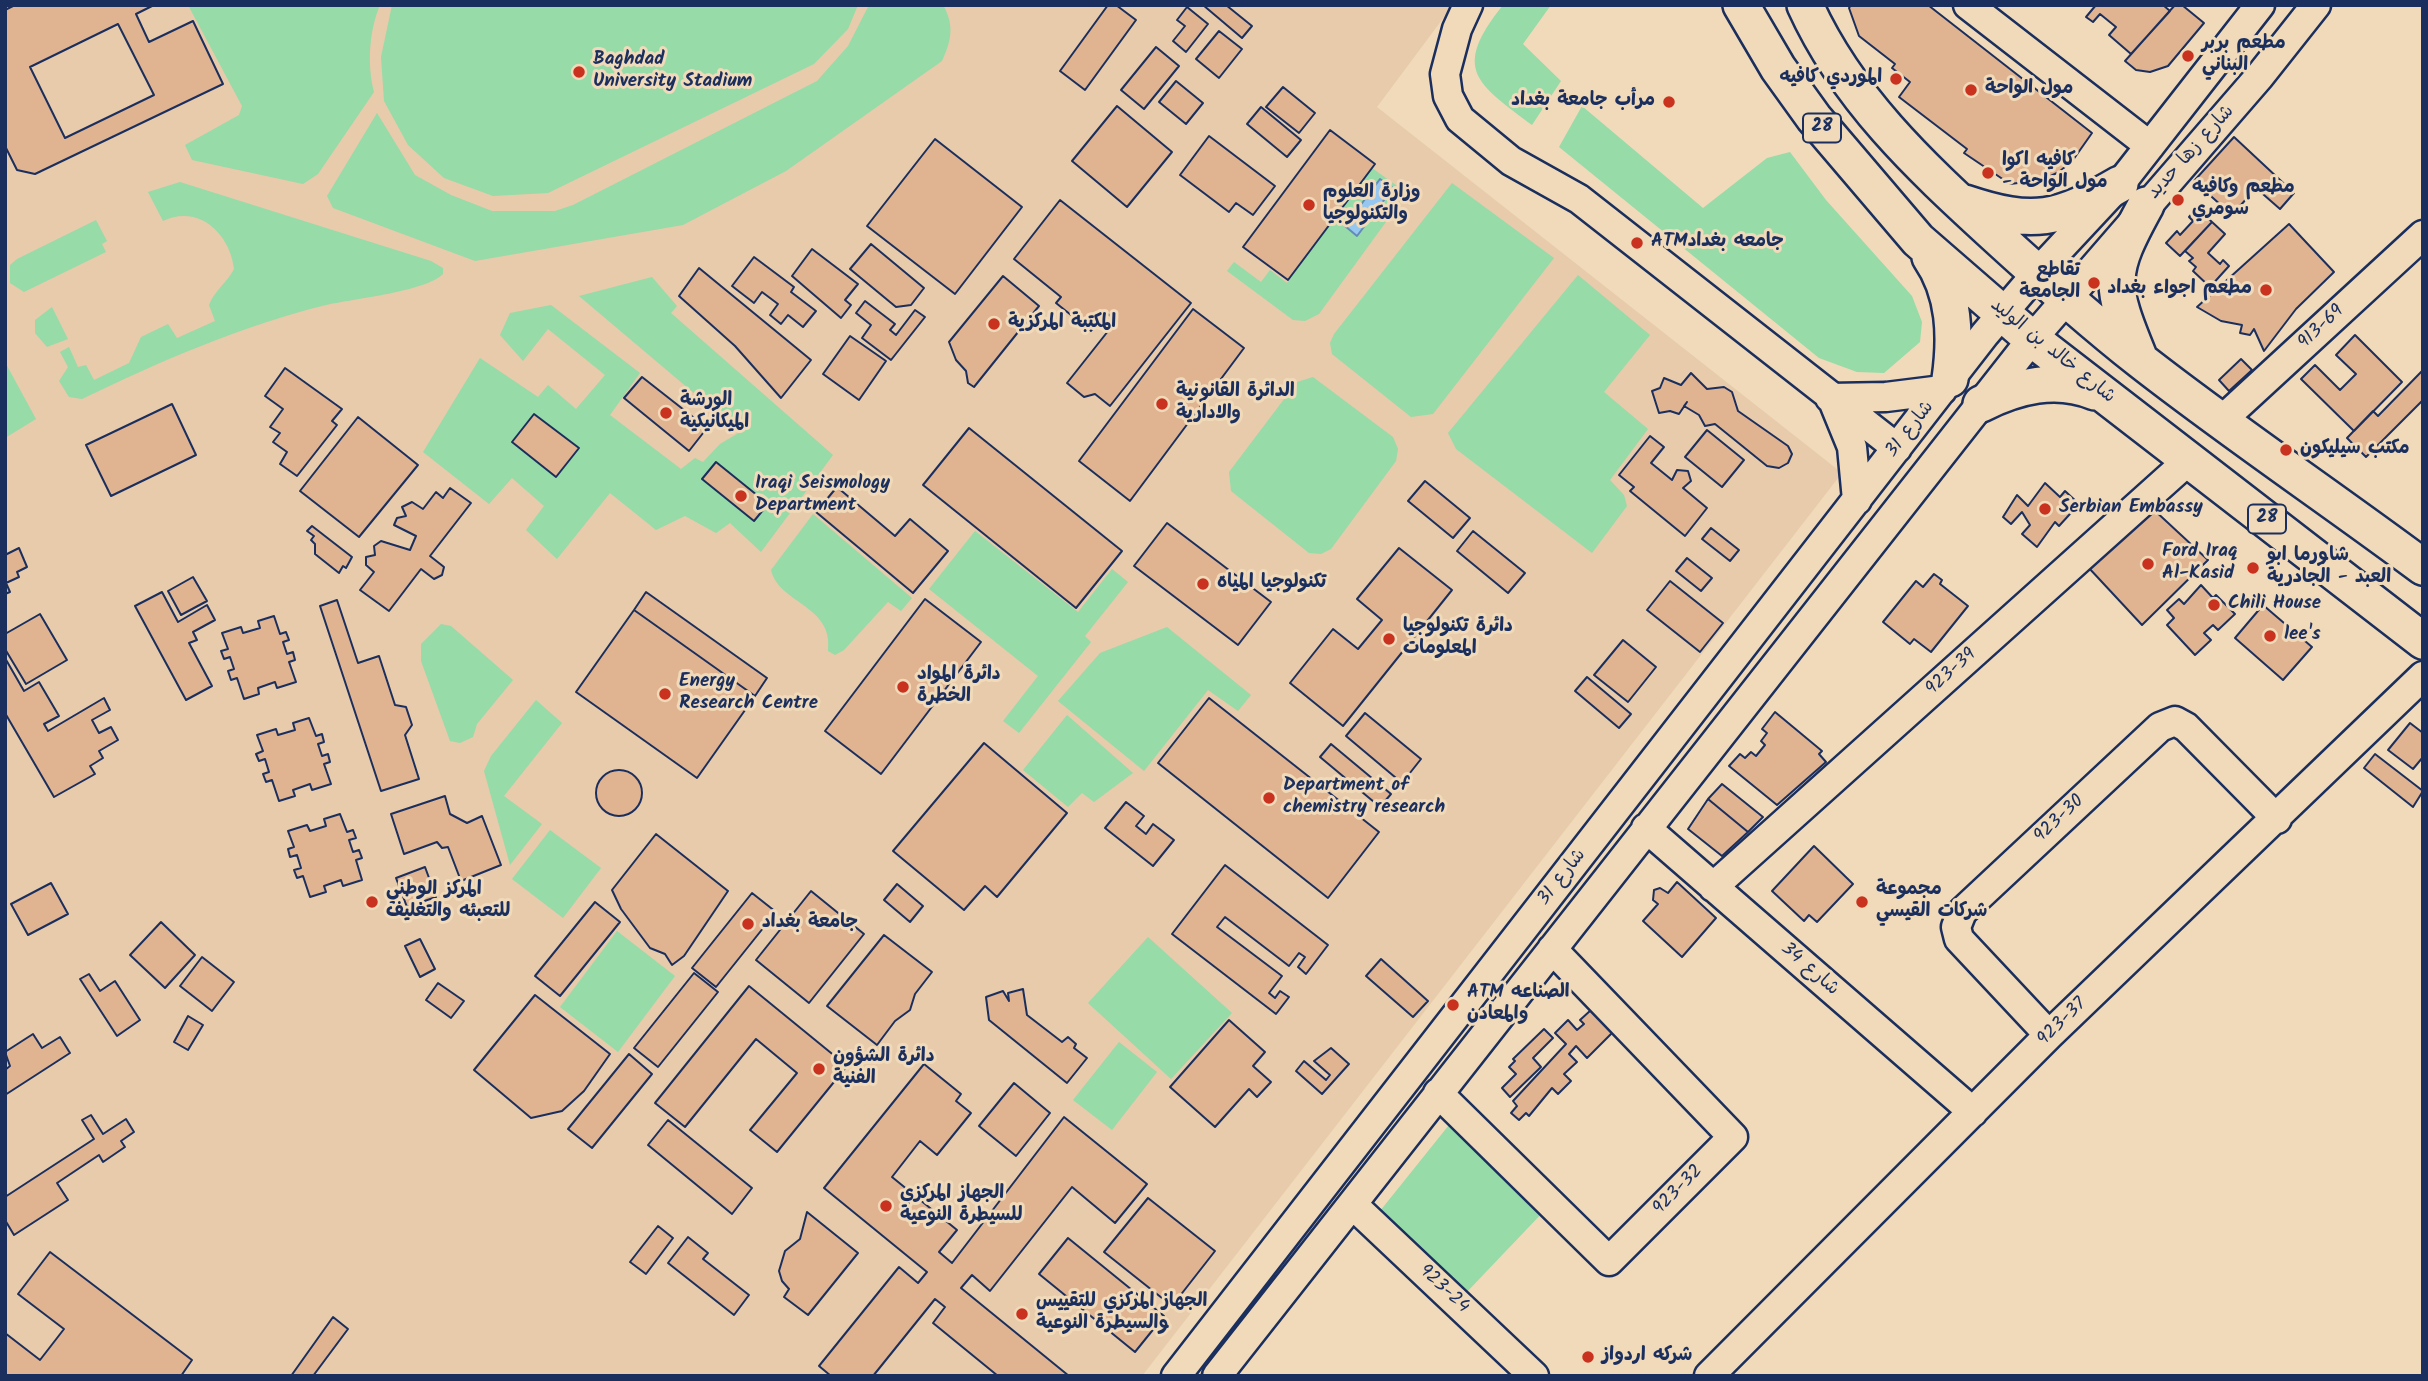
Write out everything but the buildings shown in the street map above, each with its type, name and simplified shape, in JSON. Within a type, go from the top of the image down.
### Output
[{"type":"main road","name":"شارع خالد بن الوليد","points":[[1741,5],[1778,68],[1814,118],[1918,240],[2032,339],[2423,641]]},
{"type":"main road","name":"28","points":[[1814,13],[1872,112],[1902,148],[1958,201],[2046,262],[2075,288],[2141,361],[2222,420],[2418,554]]},
{"type":"main road","points":[[1958,201],[2002,215],[2037,217],[2059,215],[2087,203],[2133,194],[2116,282],[2121,309],[2141,361]]},
{"type":"main road","points":[[1918,240],[1935,264],[1947,291],[1953,320],[1954,350],[1946,385]]},
{"type":"main road","points":[[1981,404],[2005,392],[2038,384],[2085,388],[2110,398]]},
{"type":"street","points":[[1468,5],[1457,29],[1444,74],[1448,96],[1460,119],[1494,149],[1578,199],[1897,448]]},
{"type":"street","points":[[1968,5],[2150,146]]},
{"type":"street","name":"شارع زها حديد","points":[[2032,339],[2075,288],[2133,194],[2150,146],[2260,5]]},
{"type":"street","name":"شارع زها حديد","points":[[2002,313],[2046,262],[2133,194],[2259,77],[2316,5]]},
{"type":"street","name":"913-69","points":[[2222,420],[2423,235]]},
{"type":"street","name":"شارع 31","points":[[1176,1376],[2002,313]]},
{"type":"street","name":"شارع 31","points":[[1217,1376],[2032,339]]},
{"type":"street","points":[[1830,398],[1886,397],[1946,385]]},
{"type":"street","points":[[1830,398],[1852,447],[1857,500]]},
{"type":"street","name":"923-39","points":[[1713,887],[2190,459]]},
{"type":"street","name":"923-37","points":[[1709,1376],[2049,1035],[2423,676]]},
{"type":"street","name":"923-30","points":[[2049,1035],[1959,939],[1956,927],[1962,912],[2160,727],[2175,721],[2186,727],[2277,819]]},
{"type":"street","name":"شارع 34","points":[[1646,828],[1973,1112]]},
{"type":"street","name":"923-32","points":[[1438,1093],[1609,1261],[1733,1137],[1552,949]]},
{"type":"street","name":"923-24","points":[[1352,1203],[1534,1376]]},
{"type":"shaded area","name":"جامعة بغداد","points":[[5,5],[1453,5],[1377,107],[1842,473],[1142,1376],[5,1376]]},
{"type":"green space","points":[[188,5],[380,5],[370,48],[374,92],[318,174],[303,184],[192,160],[185,145],[239,115],[242,106]]},
{"type":"green space","name":"Baghdad University Stadium","points":[[392,5],[858,5],[848,29],[814,64],[548,193],[493,196],[444,178],[408,145],[384,101],[381,57]]},
{"type":"green space","points":[[869,5],[943,5],[949,20],[950,33],[942,61],[786,171],[683,225],[475,261],[333,208],[327,196],[377,113],[415,175],[451,195],[492,211],[555,211],[573,205],[817,81],[848,46]]},
{"type":"green space","points":[[1503,5],[1551,5],[1523,44],[1561,81],[1532,125],[1497,98],[1477,74],[1475,60],[1478,45]]},
{"type":"green space","points":[[1582,106],[1703,208],[1767,158],[1790,152],[1826,200],[1912,296],[1922,322],[1920,342],[1884,373],[1857,372],[1819,358],[1559,147]]},
{"type":"green space","points":[[1372,168],[1407,193],[1319,314],[1305,321],[1293,320],[1227,271],[1234,262],[1261,282],[1270,270],[1287,283]]},
{"type":"green space","points":[[180,182],[431,261],[443,268],[443,274],[406,290],[326,305],[263,323],[172,358],[82,399],[69,397],[59,381],[68,367],[60,352],[69,347],[78,367],[86,365],[94,380],[129,363],[141,337],[168,324],[177,338],[215,321],[209,305],[234,269],[226,244],[219,234],[200,219],[189,216],[163,221],[148,192]]},
{"type":"green space","points":[[1452,183],[1554,258],[1433,414],[1411,417],[1332,354],[1330,343],[1334,334]]},
{"type":"green space","points":[[96,220],[107,241],[102,244],[106,252],[24,292],[10,283],[10,265],[17,259]]},
{"type":"green space","points":[[1578,275],[1650,335],[1604,392],[1648,429],[1610,480],[1624,495],[1627,506],[1592,553],[1456,449],[1448,433]]},
{"type":"green space","points":[[652,277],[677,306],[671,313],[833,455],[761,552],[730,523],[716,533],[685,516],[656,530],[610,493],[557,559],[526,530],[544,506],[512,478],[489,504],[423,452],[480,358],[538,397],[548,385],[576,409],[605,375],[548,329],[523,361],[500,335],[510,313],[551,305],[640,373],[610,415],[681,469],[695,458],[703,462],[720,444],[740,432],[579,296]]},
{"type":"green space","points":[[52,307],[68,339],[47,347],[35,333],[35,320]]},
{"type":"green space","points":[[5,362],[36,419],[5,438]]},
{"type":"green space","points":[[1313,377],[1393,437],[1398,449],[1396,461],[1331,549],[1321,554],[1309,553],[1231,491],[1229,472],[1297,382]]},
{"type":"green space","points":[[813,514],[912,598],[901,611],[888,602],[844,650],[835,655],[828,651],[828,636],[823,624],[815,614],[784,591],[771,570]]},
{"type":"green space","points":[[975,531],[1078,612],[1112,569],[1128,582],[1085,636],[1091,642],[1019,733],[1003,721],[1038,676],[929,589]]},
{"type":"green space","points":[[441,624],[451,626],[513,680],[477,724],[473,737],[460,743],[450,741],[421,661],[421,644]]},
{"type":"green space","points":[[1167,627],[1251,695],[1238,711],[1208,690],[1144,771],[1058,701],[1100,653]]},
{"type":"green space","points":[[536,700],[562,723],[504,796],[542,824],[510,865],[484,771],[491,756]]},
{"type":"green space","points":[[1067,715],[1133,773],[1094,802],[1082,793],[1068,807],[1023,770]]},
{"type":"green space","points":[[550,830],[601,868],[563,918],[512,879]]},
{"type":"green space","points":[[617,931],[675,976],[618,1052],[560,1007]]},
{"type":"green space","points":[[1148,937],[1232,1013],[1171,1079],[1088,1003]]},
{"type":"green space","points":[[1119,1042],[1157,1072],[1112,1130],[1073,1100]]},
{"type":"green space","points":[[1457,1115],[1546,1209],[1464,1295],[1376,1216]]},
{"type":"water","points":[[1380,179],[1393,188],[1357,236],[1345,226]]},
{"type":"place","name":"مطعم بربر البناني","points":[[2188,56]]},
{"type":"place","name":"Baghdad University Stadium","points":[[579,72]]},
{"type":"place","name":"الموردي كافيه","points":[[1896,79]]},
{"type":"place","name":"مول الواحة","points":[[1971,90]]},
{"type":"place","name":"مرأب جامعة بغداد","points":[[1669,102]]},
{"type":"place","name":"كافيه اكوا - مول الواحة","points":[[1988,173]]},
{"type":"place","name":"مطعم وكافيه سومري","points":[[2178,200]]},
{"type":"place","name":"وزارة العلوم والتكنولوجيا","points":[[1309,205]]},
{"type":"place","name":"ATMجامعه بغداد","points":[[1637,243]]},
{"type":"place","name":"تقاطع الجامعة","points":[[2094,283]]},
{"type":"place","name":"مطعم اجواء بغداد","points":[[2266,290]]},
{"type":"place","name":"المكتبة المركزية","points":[[994,324]]},
{"type":"place","name":"الدائرة القانونية والادارية","points":[[1162,404]]},
{"type":"place","name":"الورشة الميكانيكية","points":[[666,413]]},
{"type":"place","name":"مكتب سيليكون","points":[[2286,450]]},
{"type":"place","name":"Iraqi Seismology Department","points":[[741,496]]},
{"type":"place","name":"Serbian Embassy","points":[[2045,509]]},
{"type":"place","name":"Ford Iraq Al-Kasid","points":[[2148,564]]},
{"type":"place","name":"شاورما ابو العبد - الجادرية","points":[[2253,568]]},
{"type":"place","name":"تكنولوجيا المياه","points":[[1203,584]]},
{"type":"place","name":"Chili House","points":[[2214,605]]},
{"type":"place","name":"lee's","points":[[2270,636]]},
{"type":"place","name":"دائرة تكنولوجيا المعلومات","points":[[1389,639]]},
{"type":"place","name":"دائرة المواد الخطرة","points":[[903,687]]},
{"type":"place","name":"Energy Research Centre","points":[[665,694]]},
{"type":"place","name":"Department of chemistry research","points":[[1269,798]]},
{"type":"place","name":"المركز الوطني للتعبئه والتغليف","points":[[372,902]]},
{"type":"place","name":"مجموعة شركات القيسي","points":[[1862,902]]},
{"type":"place","name":"جامعة بغداد","points":[[748,924]]},
{"type":"place","name":"ATM الصناعه والمعادن","points":[[1453,1005]]},
{"type":"place","name":"دائرة الشؤون الفنية","points":[[819,1069]]},
{"type":"place","name":"الجهاز المركزي للسيطرة النوعية","points":[[886,1206]]},
{"type":"place","name":"الجهاز المركزي للتقييس والسيطرة النوعية","points":[[1022,1314]]},
{"type":"place","name":"شركه اردواز","points":[[1588,1357]]}]
